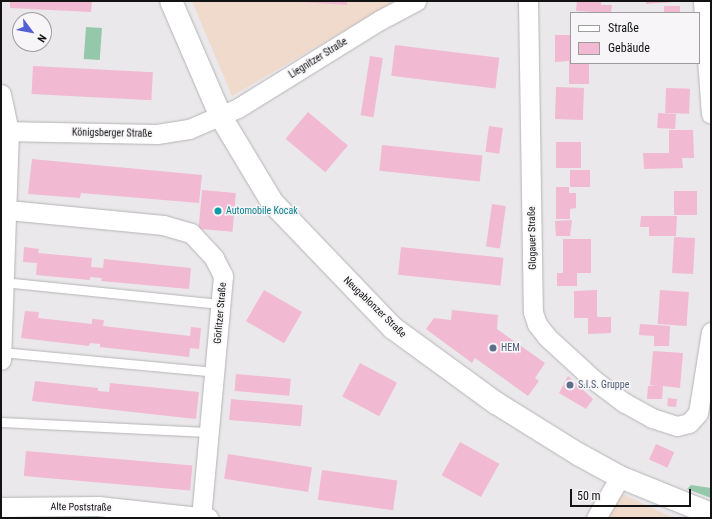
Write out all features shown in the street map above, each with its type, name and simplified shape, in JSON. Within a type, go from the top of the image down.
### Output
[{"type":"street","name":"Neugablonzer Straße","points":[[171,1],[221,117],[272,202],[393,328],[459,377],[531,426],[620,476],[711,514]]},
{"type":"street","name":"Liegnitzer Straße","points":[[221,117],[380,20],[416,1]]},
{"type":"street","name":"Glogauer Straße","points":[[528,1],[533,312],[537,324],[547,337],[594,380],[625,403],[652,418],[677,426],[689,423],[698,413],[711,332]]},
{"type":"street","points":[[703,1],[711,114]]},
{"type":"street","points":[[1,94],[5,131],[1,360]]},
{"type":"street","name":"Königsberger Straße","points":[[5,131],[157,134],[189,129],[221,117]]},
{"type":"street","name":"Görlitzer Straße","points":[[4,210],[163,225],[191,233],[214,258],[223,276],[215,372],[207,432],[204,518]]},
{"type":"street","points":[[596,518],[620,476]]},
{"type":"street","name":"Alte Poststraße","points":[[1,507],[98,506],[204,518]]},
{"type":"lane","points":[[3,282],[220,304]]},
{"type":"lane","points":[[1,352],[215,372]]},
{"type":"lane","points":[[1,422],[207,432]]},
{"type":"shaded area","points":[[192,1],[395,1],[232,96]]},
{"type":"shaded area","points":[[616,491],[665,514],[675,518],[600,518]]},
{"type":"green space","points":[[86,27],[102,28],[100,60],[84,59]]},
{"type":"green space","points":[[691,485],[711,488],[711,498],[687,489]]},
{"type":"green space","points":[[98,512],[160,518],[1,518],[1,513]]},
{"type":"building","points":[[10,1],[92,1],[91,12],[10,8]]},
{"type":"building","points":[[285,1],[347,1],[347,5]]},
{"type":"building","points":[[577,1],[601,1],[601,5],[612,5],[611,12],[576,11]]},
{"type":"building","points":[[646,1],[674,1],[674,2],[646,4]]},
{"type":"building","points":[[664,6],[680,6],[680,12],[664,12]]},
{"type":"building","points":[[555,35],[570,35],[570,64],[589,64],[589,84],[569,84],[569,61],[555,62]]},
{"type":"building","points":[[395,45],[499,58],[495,89],[391,76]]},
{"type":"building","points":[[370,56],[383,58],[373,117],[361,115]]},
{"type":"building","points":[[33,66],[153,72],[151,100],[32,94]]},
{"type":"building","points":[[556,87],[584,88],[583,120],[555,119]]},
{"type":"building","points":[[666,88],[690,89],[689,114],[665,113]]},
{"type":"building","points":[[308,112],[348,145],[325,172],[286,139]]},
{"type":"building","points":[[658,113],[676,114],[675,129],[657,128]]},
{"type":"building","points":[[489,126],[503,128],[499,154],[485,152]]},
{"type":"building","points":[[669,130],[693,130],[694,158],[682,158],[683,168],[644,169],[643,153],[669,153]]},
{"type":"building","points":[[556,142],[581,142],[581,168],[556,168]]},
{"type":"building","points":[[382,145],[482,156],[480,181],[379,171]]},
{"type":"building","points":[[32,159],[202,175],[199,203],[81,193],[80,198],[28,194]]},
{"type":"building","points":[[570,170],[590,170],[590,187],[570,187]]},
{"type":"building","points":[[556,187],[569,187],[569,193],[576,193],[576,208],[570,209],[570,219],[556,219]]},
{"type":"building","name":"Automobile Kocak","points":[[202,190],[236,193],[232,232],[199,229]]},
{"type":"building","points":[[674,191],[697,191],[697,215],[674,215]]},
{"type":"building","points":[[492,204],[506,206],[500,249],[486,247]]},
{"type":"building","points":[[641,216],[677,216],[676,236],[649,236],[649,227],[640,227]]},
{"type":"building","points":[[572,220],[570,236],[556,236],[555,221]]},
{"type":"building","points":[[674,237],[695,238],[693,274],[672,273]]},
{"type":"building","points":[[563,239],[591,239],[591,273],[577,273],[577,286],[557,286],[557,273],[563,273]]},
{"type":"building","points":[[24,247],[39,249],[38,253],[92,258],[91,267],[103,268],[104,259],[191,268],[189,289],[101,281],[102,278],[90,277],[90,280],[36,275],[37,263],[23,262]]},
{"type":"building","points":[[401,247],[503,258],[501,286],[398,275]]},
{"type":"building","points":[[264,290],[302,312],[284,343],[246,321]]},
{"type":"building","points":[[597,290],[597,317],[611,317],[611,333],[588,334],[588,318],[574,318],[574,291]]},
{"type":"building","points":[[660,290],[689,292],[687,326],[658,324]]},
{"type":"building","points":[[452,310],[498,315],[497,329],[545,363],[535,378],[539,381],[528,396],[475,358],[472,363],[426,329],[434,318],[451,320]]},
{"type":"building","points":[[25,311],[39,312],[38,318],[92,324],[92,319],[104,320],[103,326],[190,336],[191,327],[201,328],[199,349],[190,348],[189,357],[100,347],[100,344],[90,343],[89,346],[21,338]]},
{"type":"building","points":[[640,324],[670,326],[669,346],[654,346],[654,336],[639,335]]},
{"type":"building","points":[[653,351],[683,353],[680,388],[663,386],[662,399],[647,399],[648,386],[656,386],[650,385]]},
{"type":"building","points":[[360,363],[397,383],[379,416],[342,397]]},
{"type":"building","points":[[236,374],[291,379],[289,396],[235,391]]},
{"type":"building","name":"S.I.S. Gruppe","points":[[568,376],[593,399],[586,409],[559,393]]},
{"type":"building","points":[[35,381],[98,388],[98,391],[109,392],[110,383],[199,392],[196,419],[32,401]]},
{"type":"building","points":[[668,398],[677,399],[676,407],[667,406]]},
{"type":"building","points":[[231,399],[303,405],[301,426],[229,420]]},
{"type":"building","points":[[460,442],[499,464],[481,497],[442,475]]},
{"type":"building","points":[[656,444],[674,452],[667,468],[649,460]]},
{"type":"building","points":[[26,451],[192,466],[190,490],[24,476]]},
{"type":"building","points":[[228,454],[312,467],[308,492],[224,479]]},
{"type":"building","points":[[322,470],[397,481],[393,510],[318,500]]},
{"type":"place","name":"Automobile Kocak","points":[[218,211]]},
{"type":"place","name":"HEM","points":[[493,348]]},
{"type":"place","name":"S.I.S. Gruppe","points":[[570,385]]}]
